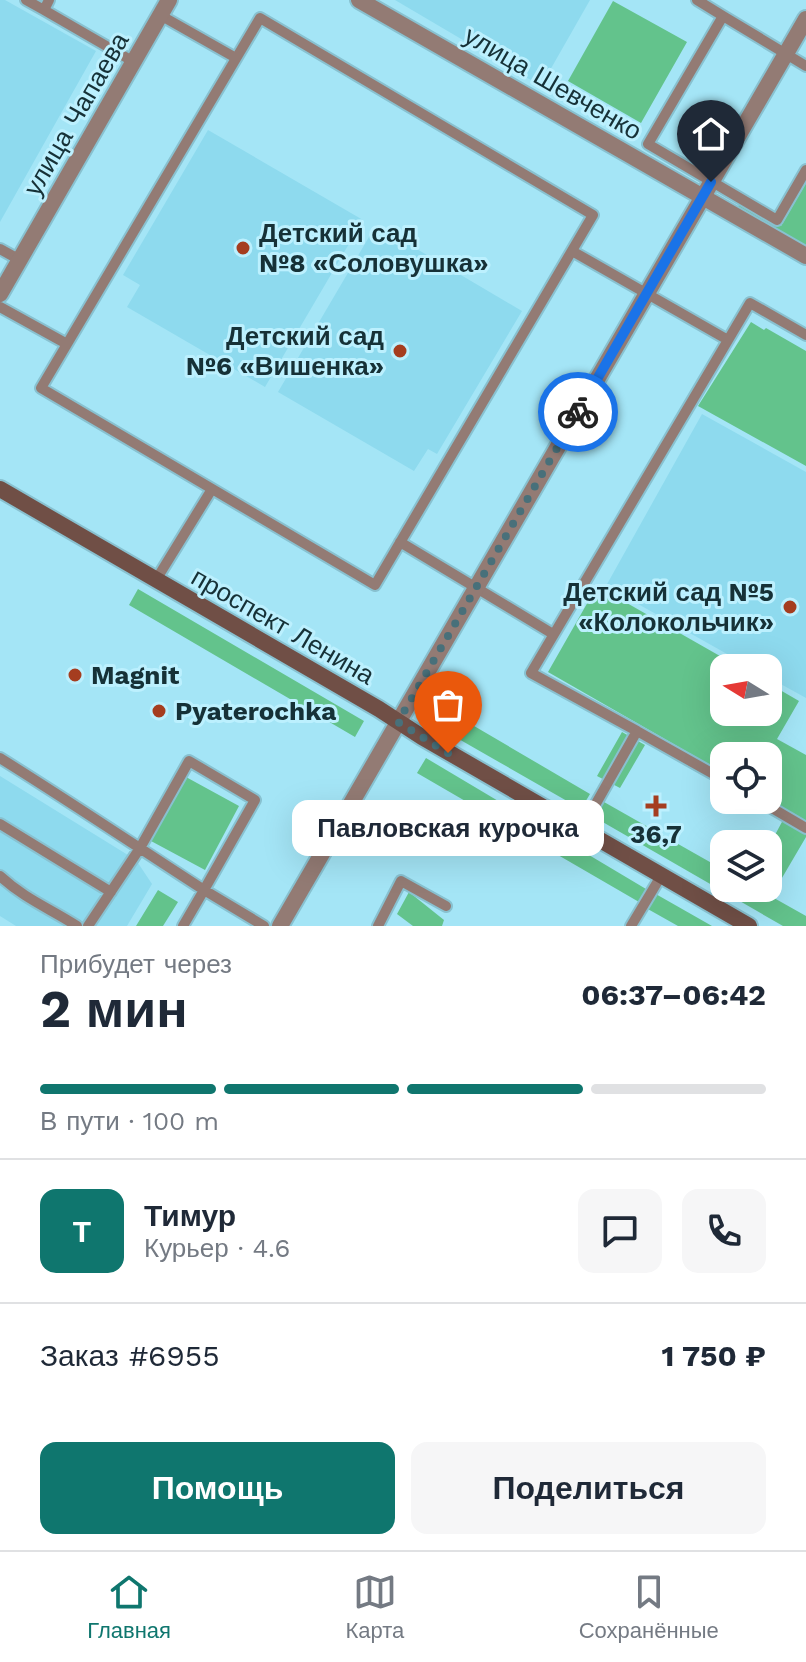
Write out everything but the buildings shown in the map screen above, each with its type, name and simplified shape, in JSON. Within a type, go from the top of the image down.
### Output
[{"type":"street","name":"улица Чапаева","points":[[0,294],[169,0]]},
{"type":"street","name":"улица Шевченко","points":[[359,0],[707,189],[806,256]]},
{"type":"street","points":[[280,926],[806,19]]},
{"type":"street","name":"проспект Ленина","points":[[0,489],[749,926]]},
{"type":"lane","points":[[26,0],[46,5],[134,62]]},
{"type":"lane","points":[[697,0],[806,66]]},
{"type":"lane","points":[[160,15],[236,58]]},
{"type":"lane","points":[[723,16],[648,144],[707,189],[777,220],[806,170]]},
{"type":"lane","points":[[260,18],[593,215],[375,585],[41,388],[236,58],[260,18]]},
{"type":"lane","points":[[0,249],[20,260]]},
{"type":"lane","points":[[572,251],[728,340]]},
{"type":"lane","points":[[710,772],[531,673],[750,303],[806,335]]},
{"type":"lane","points":[[0,307],[67,344]]},
{"type":"lane","points":[[156,580],[212,489]]},
{"type":"lane","points":[[400,542],[553,634]]},
{"type":"lane","points":[[581,830],[637,731]]},
{"type":"lane","points":[[0,758],[264,926]]},
{"type":"lane","points":[[88,926],[140,848],[189,761],[255,800],[183,926]]},
{"type":"lane","points":[[782,814],[806,828]]},
{"type":"lane","points":[[0,824],[111,892]]},
{"type":"lane","points":[[0,876],[14,889],[77,926]]},
{"type":"lane","points":[[631,926],[661,876]]},
{"type":"lane","points":[[378,926],[401,881],[446,906]]},
{"type":"shaded area","points":[[0,0],[96,51],[0,222]]},
{"type":"shaded area","points":[[395,0],[590,0],[541,86]]},
{"type":"shaded area","name":"Детский сад №8 «Соловушка»","points":[[208,130],[363,220],[265,387],[127,307],[140,285],[123,275]]},
{"type":"shaded area","name":"Детский сад №6 «Вишенка»","points":[[376,225],[522,311],[437,454],[428,449],[414,471],[278,392]]},
{"type":"shaded area","points":[[702,414],[806,472],[806,698],[782,685],[782,654],[727,654],[606,586]]},
{"type":"shaded area","points":[[0,776],[136,860],[152,884],[127,926],[16,926],[0,916]]},
{"type":"green space","points":[[613,1],[687,42],[641,123],[568,81]]},
{"type":"green space","points":[[806,183],[806,265],[730,221],[740,203],[781,226]]},
{"type":"green space","points":[[751,322],[806,351],[806,466],[698,406]]},
{"type":"green space","points":[[597,586],[716,654],[710,654],[710,726],[782,726],[782,691],[799,701],[777,739],[806,755],[806,821],[782,807],[782,742],[710,742],[710,765],[548,672]]},
{"type":"green space","points":[[138,589],[364,721],[355,737],[129,605]]},
{"type":"green space","points":[[445,709],[590,794],[581,809],[436,726]]},
{"type":"green space","points":[[622,732],[645,745],[620,788],[597,776]]},
{"type":"green space","points":[[426,758],[646,889],[639,902],[417,773]]},
{"type":"green space","points":[[186,777],[239,806],[205,870],[151,841]]},
{"type":"green space","points":[[604,802],[710,862],[710,884],[594,817]]},
{"type":"green space","points":[[783,820],[806,834],[782,878],[782,830],[778,830]]},
{"type":"green space","points":[[158,890],[178,902],[163,926],[136,926]]},
{"type":"green space","points":[[409,892],[444,920],[442,926],[413,926],[397,914]]},
{"type":"green space","points":[[654,893],[712,926],[678,926],[646,908]]},
{"type":"green space","points":[[741,902],[781,902],[806,916],[806,926],[783,926]]},
{"type":"way so far","points":[[448,753],[398,722],[578,412]]},
{"type":"place","name":"Детский сад №8 «Соловушка»","points":[[243,248]]},
{"type":"place","name":"Детский сад №6 «Вишенка»","points":[[400,351]]},
{"type":"place","name":"Детский сад №5 «Колокольчик»","points":[[790,607]]},
{"type":"place","name":"Magnit","points":[[75,675]]},
{"type":"place","name":"Pyaterochka","points":[[159,711]]},
{"type":"place","name":"Павловская курочка","points":[[448,753]]},
{"type":"place","name":"36,7","points":[[656,806]]},
{"type":"route","points":[[578,412],[711,182]]}]
